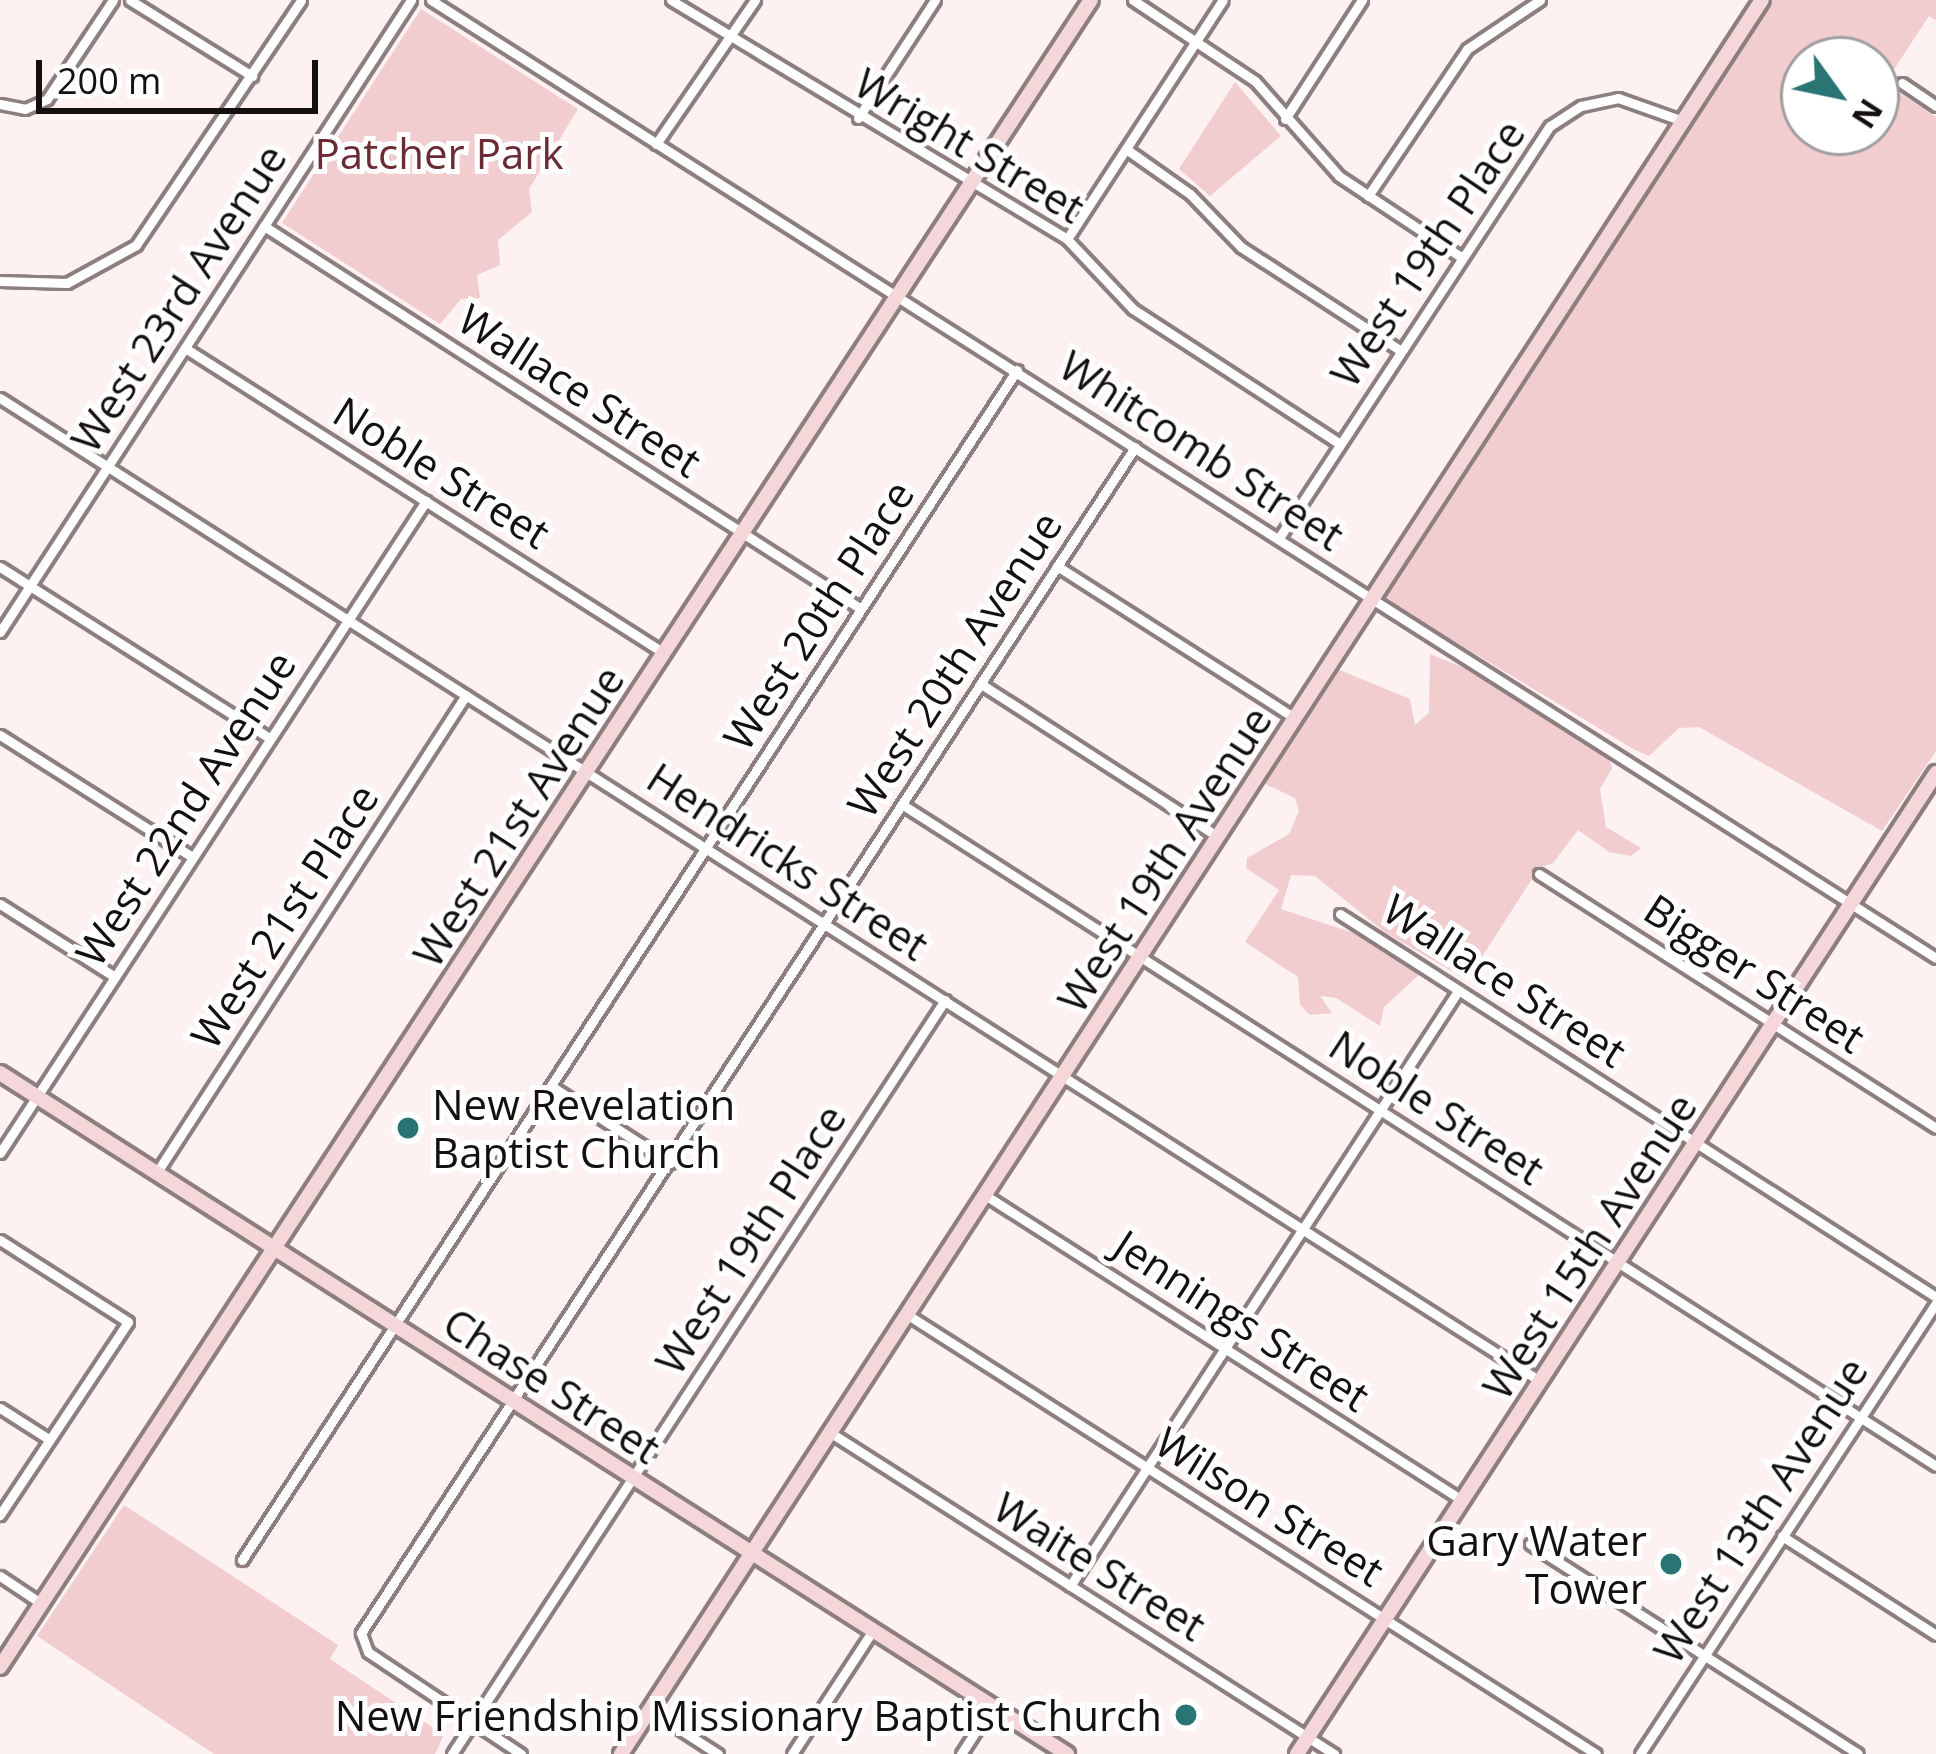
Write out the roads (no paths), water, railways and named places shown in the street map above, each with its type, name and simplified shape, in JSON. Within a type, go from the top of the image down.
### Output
[{"type":"street","points":[[0,104],[25,110],[54,92],[113,0]]},
{"type":"street","points":[[130,0],[252,76]]},
{"type":"street","points":[[0,281],[80,279],[145,236],[301,0]]},
{"type":"street","name":"West 23rd Avenue","points":[[0,632],[411,0]]},
{"type":"street","name":"Whitcomb Street","points":[[430,0],[1936,958]]},
{"type":"street","name":"Wright Street","points":[[671,0],[858,118],[907,136],[1067,239],[1132,309],[1340,444]]},
{"type":"street","points":[[656,144],[755,0]]},
{"type":"street","points":[[858,118],[934,0]]},
{"type":"street","name":"West 21st Avenue","points":[[0,1667],[1091,0]]},
{"type":"street","points":[[1133,0],[1255,81],[1316,156],[1461,256]]},
{"type":"street","points":[[1067,239],[1223,0]]},
{"type":"street","points":[[1285,119],[1362,0]]},
{"type":"street","points":[[1368,196],[1467,49],[1540,0]]},
{"type":"street","name":"West 19th Avenue","points":[[621,1754],[1762,0]]},
{"type":"street","points":[[1902,83],[1936,106]]},
{"type":"street","name":"West 19th Place","points":[[1279,538],[1542,134],[1570,111],[1630,99],[1683,122]]},
{"type":"street","points":[[1126,149],[1190,194],[1234,242],[1401,351]]},
{"type":"street","name":"Wallace Street","points":[[264,226],[861,610]]},
{"type":"street","name":"Noble Street","points":[[185,348],[664,653]]},
{"type":"street","name":"West 20th Place","points":[[242,1559],[1017,370]]},
{"type":"street","name":"Hendricks Street","points":[[0,398],[1540,1381]]},
{"type":"street","name":"West 20th Avenue","points":[[473,1722],[360,1642],[1135,447]]},
{"type":"street","name":"West 22nd Avenue","points":[[0,1153],[426,501]]},
{"type":"street","points":[[1057,566],[1295,718]]},
{"type":"street","points":[[0,567],[269,738]]},
{"type":"street","points":[[981,684],[1218,837]]},
{"type":"street","name":"West 21st Place","points":[[157,1172],[466,695]]},
{"type":"street","points":[[0,735],[192,857]]},
{"type":"street","name":"West 15th Avenue","points":[[1297,1754],[1933,783]]},
{"type":"street","name":"Noble Street","points":[[903,805],[1936,1466]]},
{"type":"street","name":"Bigger Street","points":[[1539,874],[1936,1128]]},
{"type":"street","points":[[0,904],[115,977]]},
{"type":"street","name":"Wallace Street","points":[[1340,914],[1936,1300]]},
{"type":"street","points":[[1070,1586],[1458,991]]},
{"type":"street","name":"West 19th Place","points":[[452,1754],[945,1000]]},
{"type":"street","name":"Chase Street","points":[[0,1073],[1067,1754]]},
{"type":"street","points":[[551,1086],[670,1163]]},
{"type":"street","name":"Jennings Street","points":[[986,1195],[1462,1500]]},
{"type":"street","points":[[0,1240],[128,1322],[0,1515]]},
{"type":"street","name":"West 13th Avenue","points":[[1640,1754],[1936,1300]]},
{"type":"street","name":"Wilson Street","points":[[908,1315],[1596,1754]]},
{"type":"street","points":[[0,1408],[50,1440]]},
{"type":"street","name":"Waite Street","points":[[831,1433],[1334,1754]]},
{"type":"street","points":[[1782,1536],[1936,1635]]},
{"type":"street","points":[[1531,1544],[1858,1754]]},
{"type":"street","points":[[0,1576],[42,1604]]},
{"type":"street","points":[[792,1754],[873,1630]]},
{"type":"street","points":[[961,1754],[992,1706]]},
{"type":"street","points":[[650,1710],[718,1754]]},
{"type":"street","points":[[473,1722],[520,1754]]},
{"type":"place","name":"New Revelation Baptist Church","points":[[408,1128]]},
{"type":"place","name":"Gary Water Tower","points":[[1671,1564]]},
{"type":"place","name":"New Friendship Missionary Baptist Church","points":[[1186,1715]]},
{"type":"park label","name":"Patcher Park","points":[[439,153]]}]
